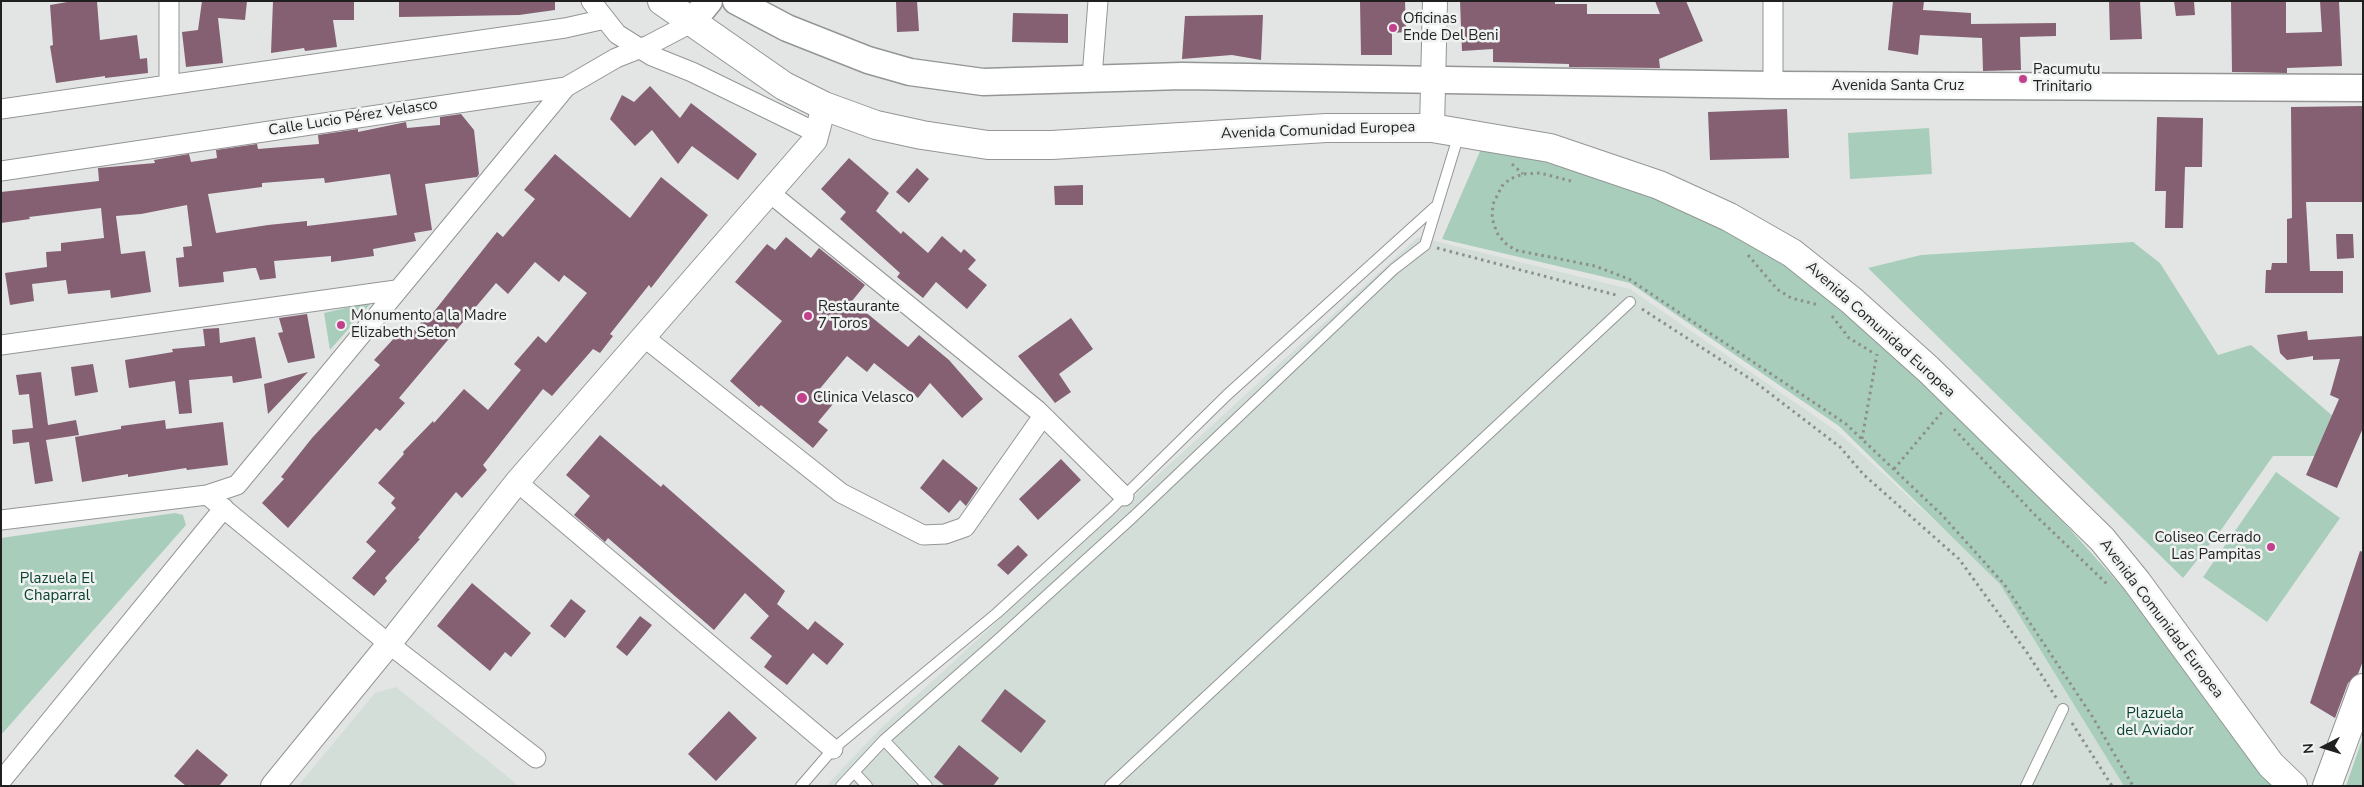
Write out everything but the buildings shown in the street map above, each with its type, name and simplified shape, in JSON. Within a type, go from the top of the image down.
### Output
[{"type":"main road","name":"Avenida Comunidad Europea","points":[[662,1],[784,86],[824,106],[876,125],[922,135],[988,145],[1062,144],[1326,128],[1380,126],[1432,128],[1550,148],[1659,184],[1729,217],[1792,252],[1851,300],[1928,369],[1944,409],[2102,539],[2137,582],[2270,765],[2293,786]]},
{"type":"main road","points":[[691,23],[709,1]]},
{"type":"main road","name":"Avenida Santa Cruz","points":[[736,1],[787,28],[868,60],[910,72],[983,82],[1092,77],[1433,78],[1773,85],[2363,88]]},
{"type":"main road","points":[[2328,786],[2363,688]]},
{"type":"street","points":[[169,1],[169,83]]},
{"type":"street","points":[[591,1],[617,34],[652,56],[692,72],[817,133]]},
{"type":"street","points":[[1092,77],[1098,1]]},
{"type":"street","points":[[1432,128],[1435,1]]},
{"type":"street","points":[[1773,1],[1773,85]]},
{"type":"street","points":[[1,109],[169,83],[565,28],[605,19]]},
{"type":"street","name":"Calle Lucio Pérez Velasco","points":[[1,171],[566,87],[616,58],[691,23]]},
{"type":"street","points":[[1,520],[207,495],[237,486],[396,290],[566,87]]},
{"type":"street","points":[[273,786],[389,644],[517,482],[645,338],[815,140],[824,106]]},
{"type":"street","points":[[770,193],[1043,416],[1124,496]]},
{"type":"street","points":[[1,345],[396,290]]},
{"type":"street","points":[[645,338],[841,493],[923,534],[945,534],[965,527],[1043,416]]},
{"type":"street","points":[[517,482],[833,749]]},
{"type":"street","points":[[207,495],[389,644],[536,758]]},
{"type":"street","points":[[1,781],[224,508]]},
{"type":"lane","points":[[841,786],[884,740],[1133,517],[1387,276],[1425,245],[1459,133]]},
{"type":"lane","points":[[801,786],[833,749],[997,613],[1124,496],[1226,395],[1436,205]]},
{"type":"lane","points":[[1110,786],[1630,302]]},
{"type":"lane","points":[[2026,786],[2063,709]]},
{"type":"lane","points":[[884,740],[927,786]]},
{"type":"lane","points":[[854,772],[867,786]]},
{"type":"path","points":[[1574,182],[1540,173],[1523,174],[1510,179],[1497,194],[1493,204],[1492,218],[1497,233],[1505,243],[1515,250],[1595,266],[1629,279],[1846,424],[1942,515],[2016,599],[2092,716],[2133,786]]},
{"type":"path","points":[[1425,245],[1558,278],[1615,295],[1630,302],[1754,382],[1834,442],[1864,476],[1960,559],[2028,654],[2112,786]]},
{"type":"path","points":[[1745,251],[1777,289],[1791,298],[1819,305],[1831,315],[1849,338],[1877,354],[1884,361]]},
{"type":"path","points":[[1862,439],[1877,354]]},
{"type":"path","points":[[1894,469],[1944,409]]},
{"type":"path","points":[[1953,428],[2035,515],[2110,586]]},
{"type":"shaded area","points":[[1418,237],[1630,289],[1838,432],[2002,583],[2128,786],[826,786],[881,728]]},
{"type":"shaded area","points":[[396,687],[519,786],[298,786],[375,693]]},
{"type":"green space","points":[[1929,128],[1932,174],[1850,179],[1848,133]]},
{"type":"green space","name":"Plazuela del Aviador","points":[[1481,149],[1548,155],[1660,194],[1791,263],[1881,338],[2067,526],[2173,644],[2271,786],[2124,786],[2000,584],[1839,426],[1630,283],[1442,239]]},
{"type":"green space","points":[[2133,242],[2160,263],[2218,355],[2251,345],[2335,418],[2321,456],[2273,456],[2221,530],[2183,578],[1868,268],[1921,255]]},
{"type":"green space","points":[[372,302],[330,350],[324,313]]},
{"type":"green space","name":"Coliseo Cerrado Las Pampitas","points":[[2276,472],[2340,518],[2267,622],[2203,577]]},
{"type":"green space","name":"Plazuela El Chaparral","points":[[175,513],[183,515],[186,525],[1,735],[1,538]]},
{"type":"green space","points":[[2363,737],[2363,786],[2346,786]]},
{"type":"place","name":"Oficinas Ende Del Beni","points":[[1393,28]]},
{"type":"place","name":"Pacumutu Trinitario","points":[[2023,79]]},
{"type":"place","name":"Restaurante 7 Toros","points":[[808,316]]},
{"type":"place","name":"Monumento a la Madre Elizabeth Seton","points":[[341,325]]},
{"type":"place","name":"Clinica Velasco","points":[[802,398]]},
{"type":"place","name":"Coliseo Cerrado Las Pampitas","points":[[2271,547]]}]
